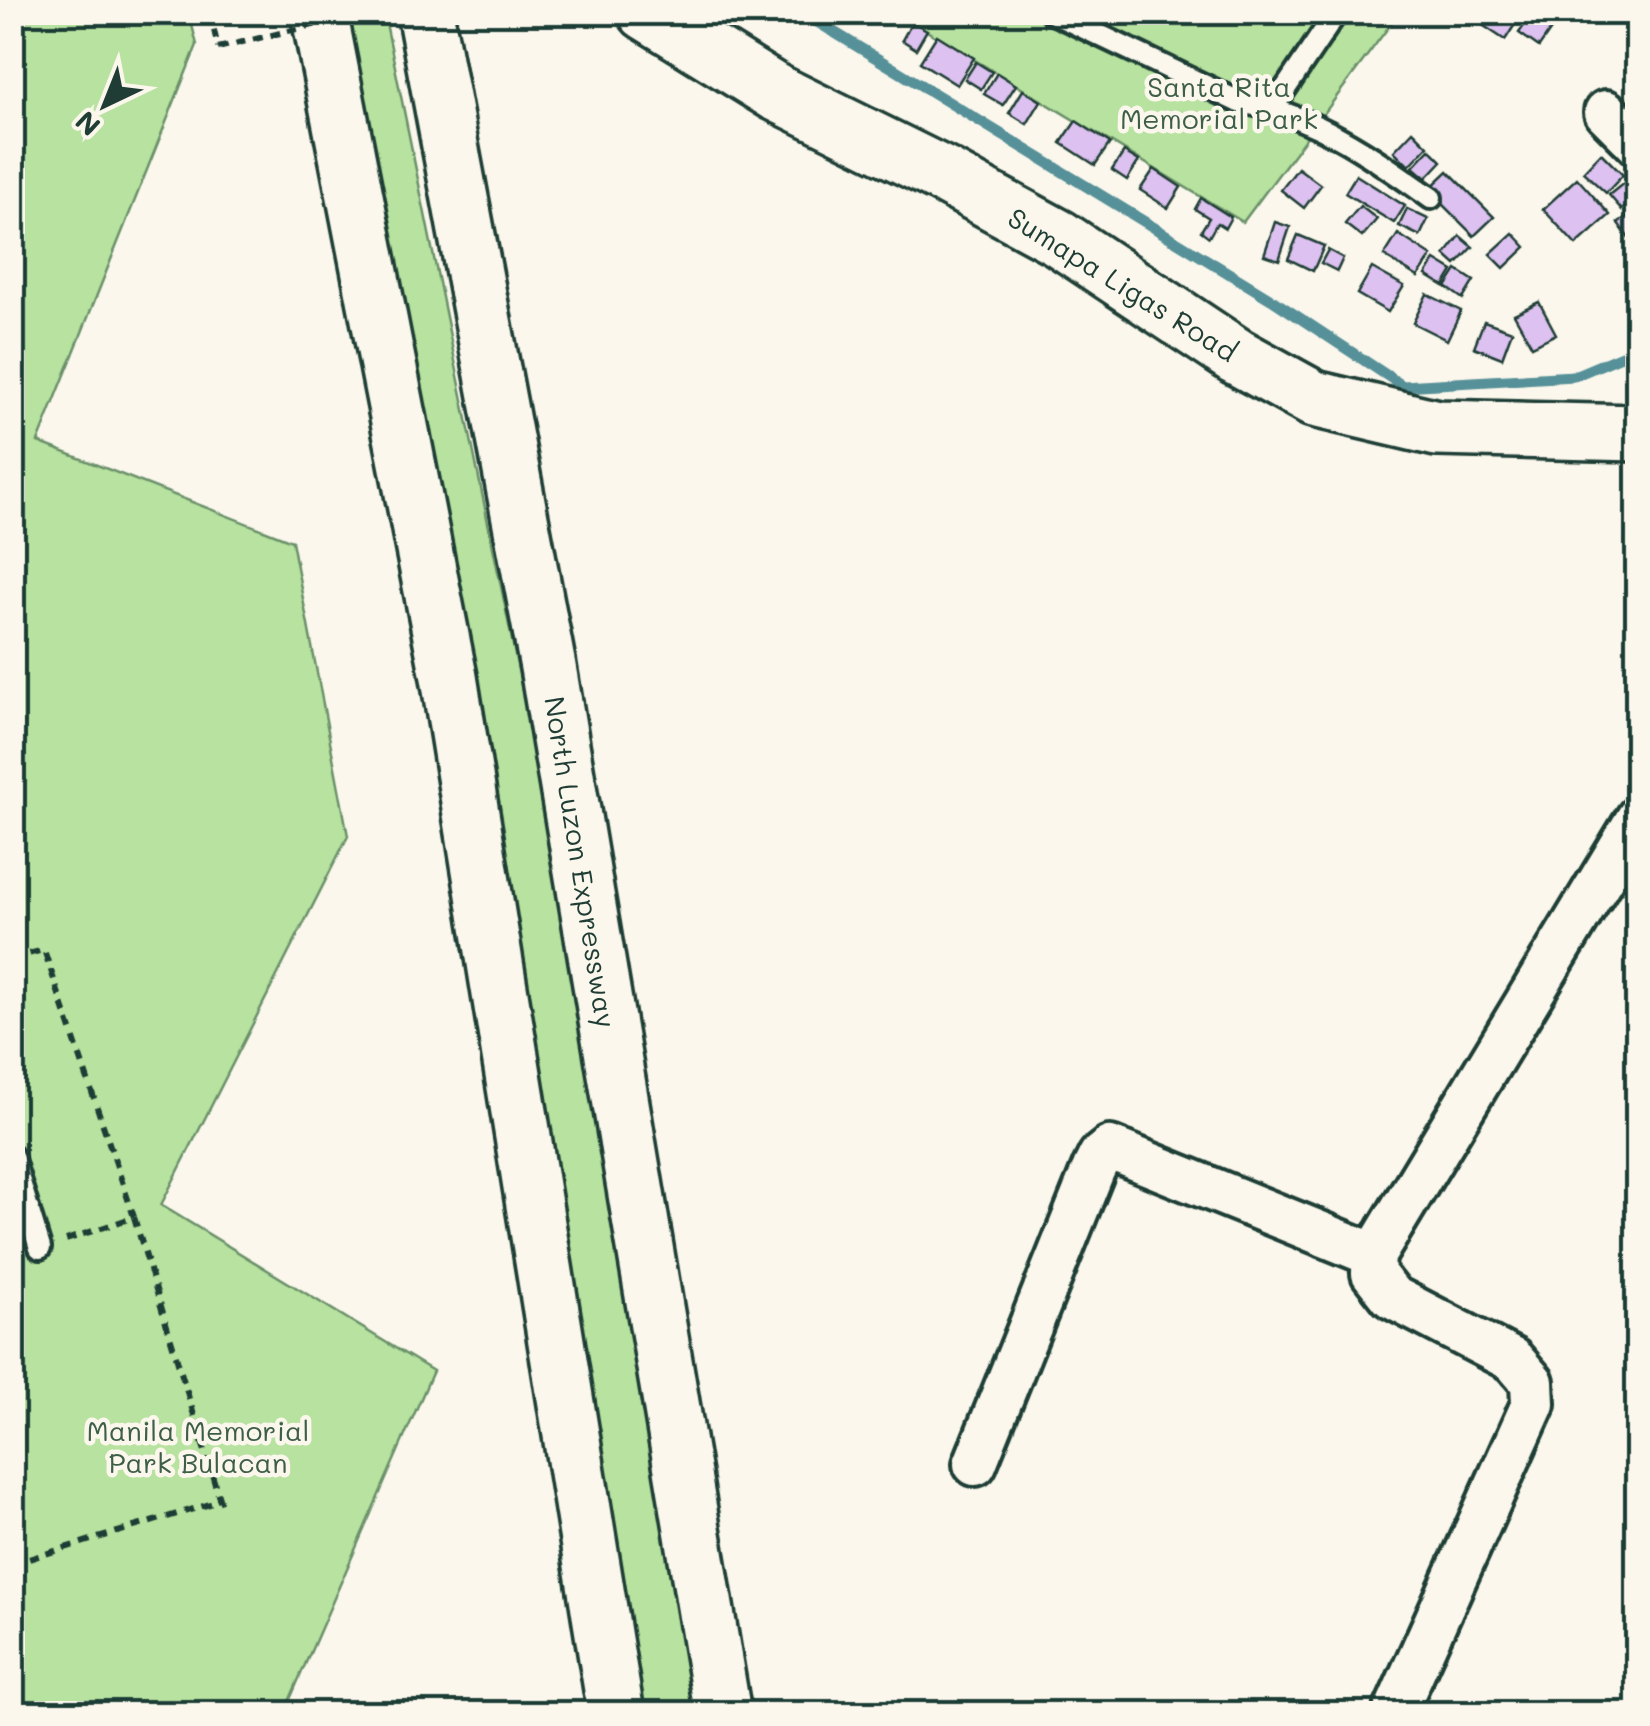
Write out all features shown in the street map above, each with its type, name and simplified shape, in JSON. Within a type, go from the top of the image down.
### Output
[{"type":"main road","points":[[319,12],[448,676],[616,1714]]},
{"type":"main road","name":"North Luzon Expressway","points":[[425,12],[548,667],[723,1714]]},
{"type":"main road","name":"Sumapa Ligas Road","points":[[646,12],[776,92],[1059,238],[1236,356],[1314,399],[1437,428],[1638,433]]},
{"type":"street","points":[[1606,112],[1638,144]]},
{"type":"street","points":[[1394,1714],[1533,1404],[1532,1382],[1514,1360],[1392,1297],[1373,1273],[1374,1255],[1638,818]]},
{"type":"street","points":[[975,1464],[1094,1168],[1110,1148],[1374,1255]]},
{"type":"lane","points":[[1052,12],[1239,102],[1272,107],[1316,124],[1431,198]]},
{"type":"lane","points":[[1272,107],[1337,12]]},
{"type":"lane","points":[[12,1156],[40,1248]]},
{"type":"path","points":[[210,12],[218,48],[367,12]]},
{"type":"path","points":[[12,958],[44,950],[134,1217],[220,1501],[12,1564]]},
{"type":"path","points":[[40,1248],[134,1217]]},
{"type":"green space","name":"Manila Memorial Park Bulacan","points":[[12,13],[189,13],[197,45],[38,442],[292,541],[348,836],[161,1205],[433,1371],[284,1713],[13,1713]]},
{"type":"green space","points":[[344,13],[384,13],[575,949],[710,1713],[639,1713]]},
{"type":"green space","name":"Santa Rita Memorial Park","points":[[897,13],[1399,13],[1243,222]]},
{"type":"building","points":[[1484,12],[1523,12],[1505,40],[1478,22]]},
{"type":"building","points":[[1533,12],[1555,24],[1539,47],[1519,33]]},
{"type":"building","points":[[912,22],[927,30],[916,49],[902,40]]},
{"type":"building","points":[[937,35],[974,58],[957,85],[920,62]]},
{"type":"building","points":[[976,62],[992,72],[981,89],[965,79]]},
{"type":"building","points":[[997,73],[1016,85],[1003,105],[984,94]]},
{"type":"building","points":[[1023,90],[1041,101],[1027,124],[1009,113]]},
{"type":"building","points":[[1076,121],[1110,143],[1095,165],[1061,143]]},
{"type":"building","points":[[1413,131],[1428,146],[1409,166],[1394,151]]},
{"type":"building","points":[[1430,149],[1442,161],[1426,178],[1413,167]]},
{"type":"building","points":[[1124,152],[1139,161],[1127,180],[1112,170]]},
{"type":"building","points":[[1601,153],[1623,175],[1606,193],[1583,172]]},
{"type":"building","points":[[1298,168],[1321,185],[1304,208],[1281,190]]},
{"type":"building","points":[[1154,169],[1181,187],[1168,208],[1140,190]]},
{"type":"building","points":[[1448,171],[1494,217],[1474,236],[1428,190]]},
{"type":"building","points":[[1635,174],[1638,197],[1622,210],[1609,195]]},
{"type":"building","points":[[1356,175],[1405,206],[1394,223],[1345,193]]},
{"type":"building","points":[[1577,178],[1610,215],[1576,245],[1543,209]]},
{"type":"building","points":[[1201,198],[1231,217],[1225,228],[1217,223],[1209,237],[1201,231],[1209,218],[1195,209]]},
{"type":"building","points":[[1360,206],[1377,219],[1362,237],[1345,224]]},
{"type":"building","points":[[1407,209],[1428,219],[1420,236],[1399,226]]},
{"type":"building","points":[[1631,213],[1638,221],[1638,234],[1630,240],[1618,223]]},
{"type":"building","points":[[1275,222],[1290,227],[1279,260],[1264,255]]},
{"type":"building","points":[[1513,233],[1526,247],[1504,268],[1490,254]]},
{"type":"building","points":[[1398,234],[1432,256],[1418,277],[1384,256]]},
{"type":"building","points":[[1298,235],[1324,246],[1313,271],[1288,259]]},
{"type":"building","points":[[1460,236],[1473,247],[1456,265],[1445,255]]},
{"type":"building","points":[[1328,250],[1343,258],[1337,271],[1321,263]]},
{"type":"building","points":[[1435,260],[1453,271],[1444,286],[1426,275]]},
{"type":"building","points":[[1372,268],[1404,286],[1388,312],[1357,294]]},
{"type":"building","points":[[1457,270],[1474,281],[1463,299],[1446,287]]},
{"type":"building","points":[[1427,294],[1461,311],[1447,340],[1413,323]]},
{"type":"building","points":[[1539,302],[1556,334],[1532,346],[1514,314]]},
{"type":"building","points":[[1484,321],[1512,331],[1502,358],[1474,347]]},
{"type":"waterway","points":[[801,12],[1271,299],[1403,386],[1574,376],[1638,349]]}]
